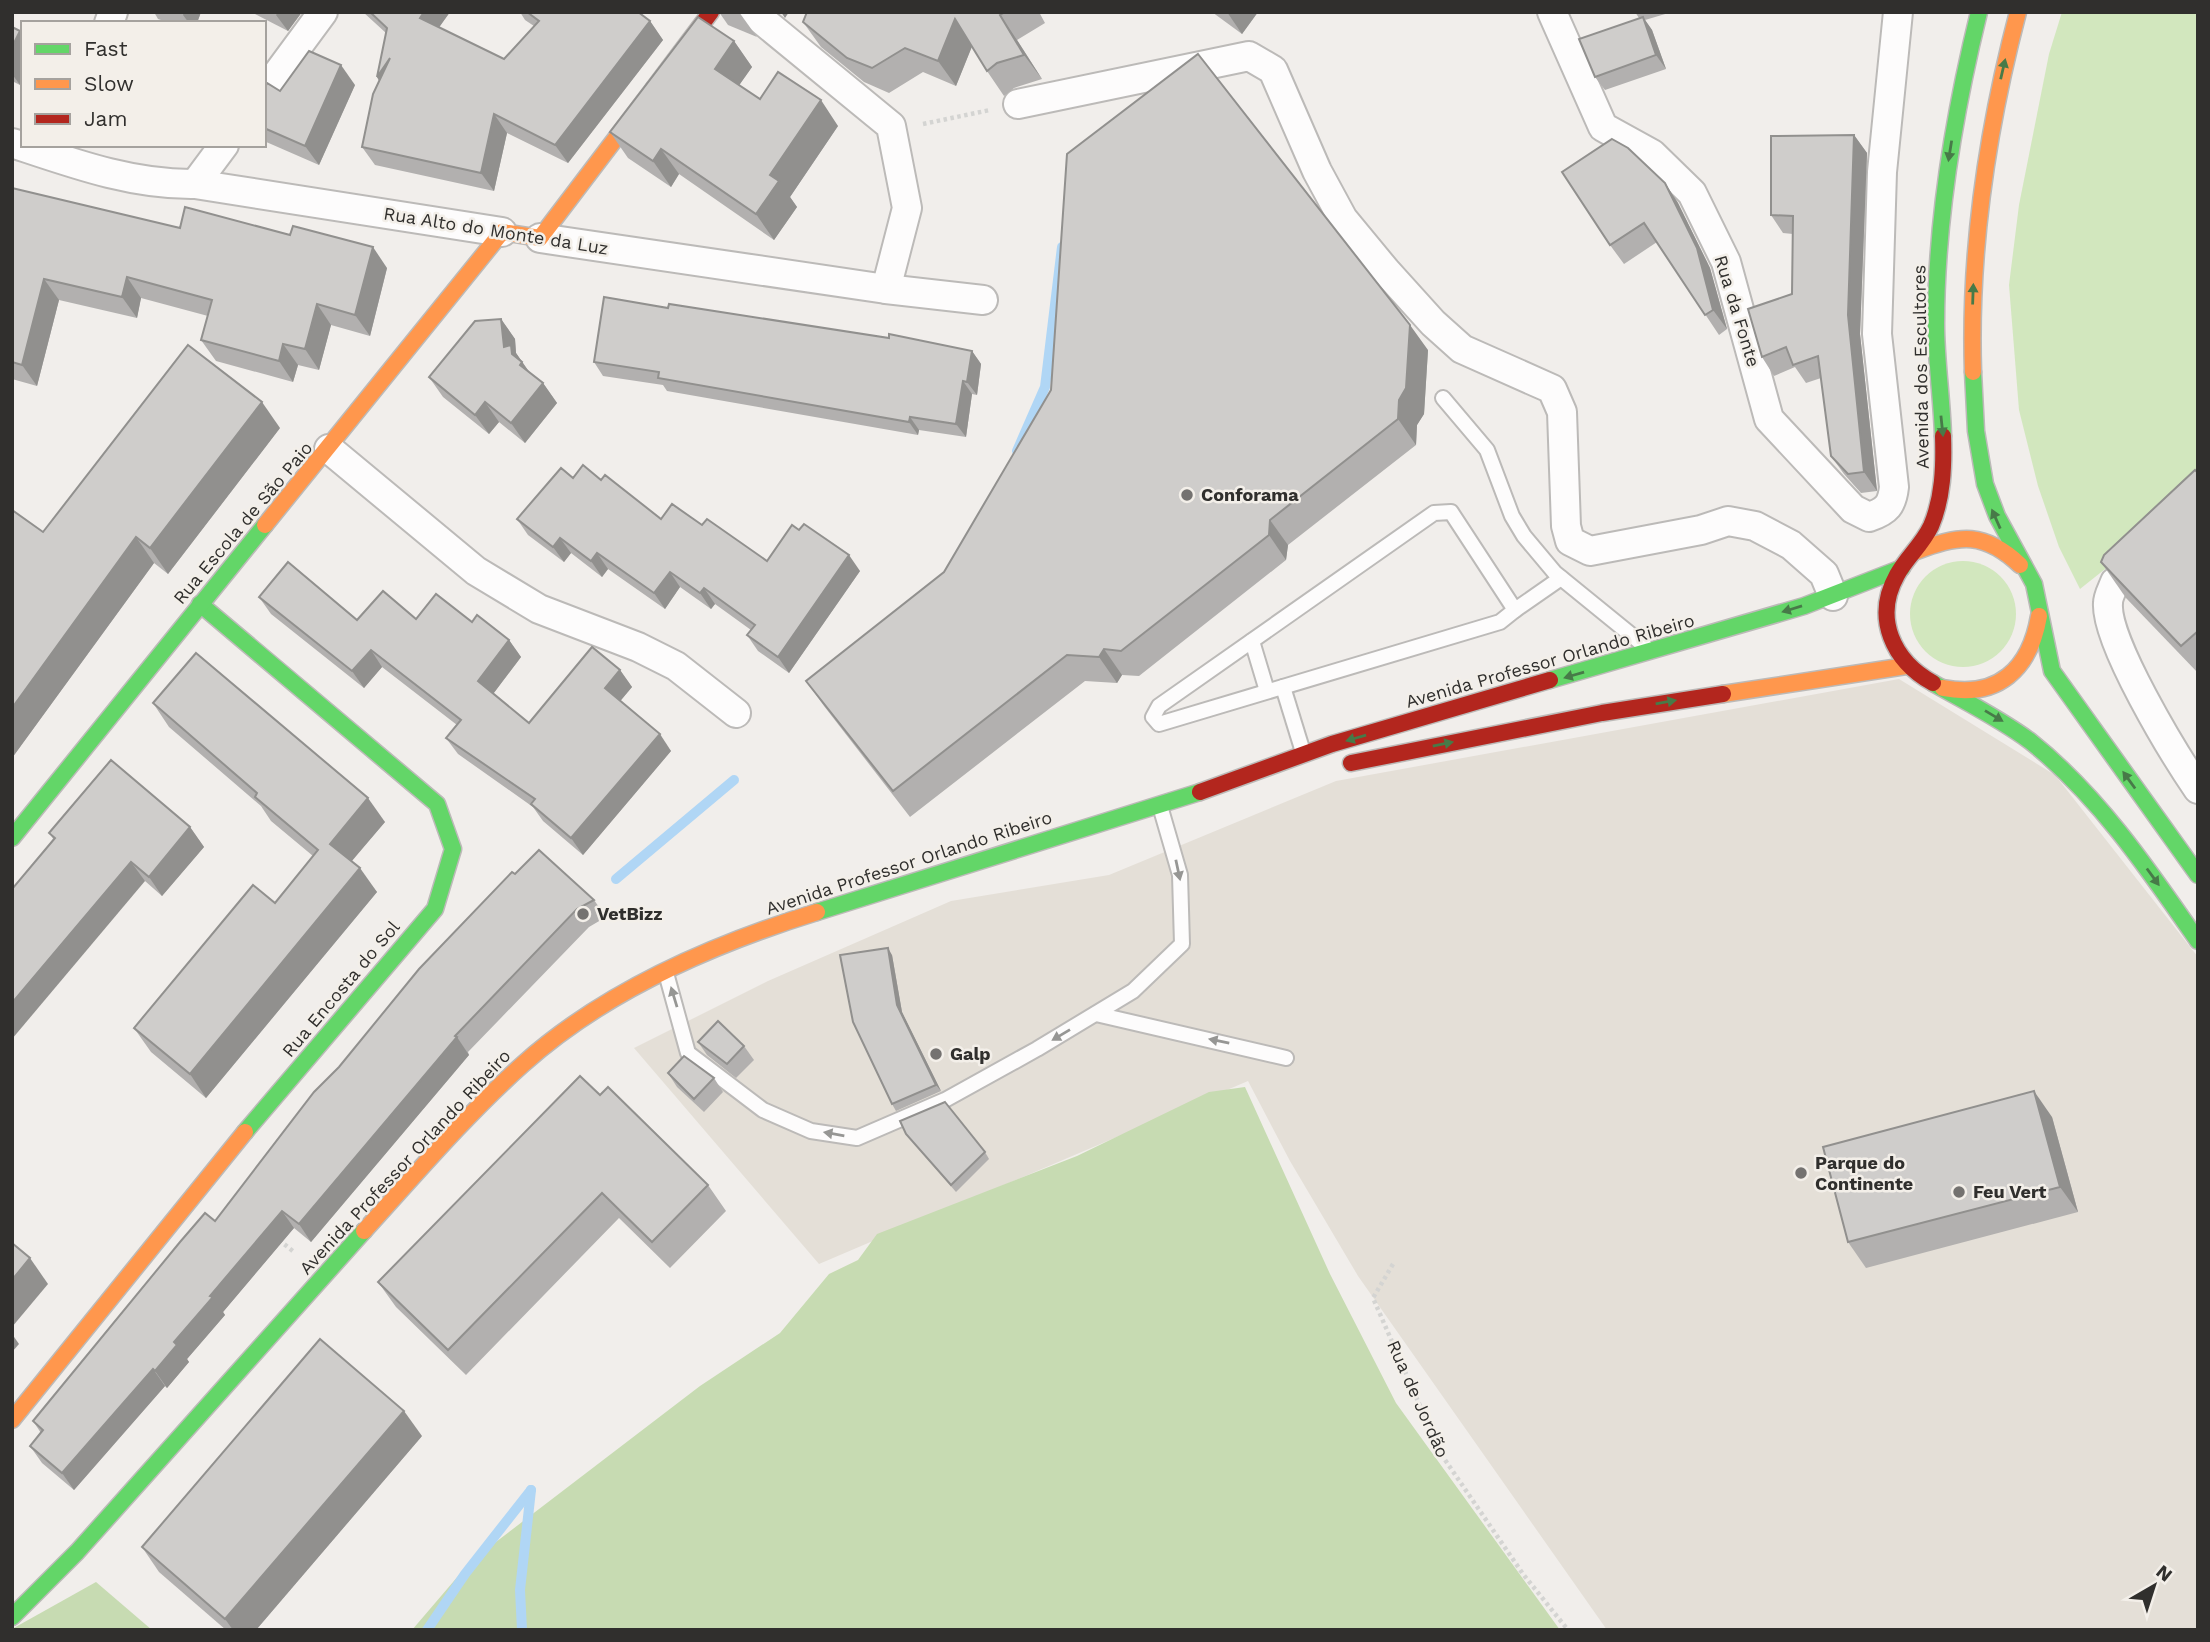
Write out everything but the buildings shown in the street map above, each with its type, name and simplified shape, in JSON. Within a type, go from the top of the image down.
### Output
[{"type":"main road","points":[[540,238],[712,12]]},
{"type":"main road","name":"Avenida dos Escultores","points":[[1979,12],[1958,103],[1942,211],[1936,323],[1943,445],[1941,486],[1931,527],[1889,591],[1886,618],[1892,644],[1906,666],[1998,719],[2071,778],[2131,846],[2198,941]]},
{"type":"main road","name":"Avenida dos Escultores","points":[[2018,12],[1997,93],[1980,194],[1972,299],[1973,397],[1980,455],[1990,504],[2004,535],[2031,577],[2039,600],[2044,648],[2052,671],[2198,875]]},
{"type":"main road","name":"Rua Alto do Monte da Luz","points":[[502,232],[540,238]]},
{"type":"main road","name":"Rua Escola de São Paio","points":[[12,838],[502,232]]},
{"type":"main road","name":"Avenida dos Escultores","points":[[1917,551],[1945,539],[1971,537],[1995,544],[2031,577]]},
{"type":"main road","name":"Avenida Professor Orlando Ribeiro","points":[[12,1617],[77,1552],[321,1277],[466,1120],[523,1065],[585,1016],[665,972],[791,919],[1208,790],[1304,754],[1653,652],[1833,596],[1902,568]]},
{"type":"main road","name":"Avenida dos Escultores","points":[[1934,684],[1950,690],[1975,690],[1999,683],[2019,669],[2032,649],[2039,600]]},
{"type":"main road","name":"Rua Encosta do Sol","points":[[12,1420],[208,1176],[435,909],[453,849],[437,804],[200,604]]},
{"type":"main road","points":[[1337,766],[1602,713],[1906,666]]},
{"type":"main road","name":"Avenida Professor Orlando Ribeiro","points":[[1208,790],[1297,774]]},
{"type":"street","points":[[266,89],[323,12]]},
{"type":"street","points":[[752,12],[891,126],[907,208],[886,289]]},
{"type":"street","name":"Rua da Fonte","points":[[1552,12],[1603,127],[1652,154],[1692,193],[1726,262],[1769,419],[1853,509],[1869,517],[1883,513],[1892,503],[1894,487],[1877,334],[1882,172],[1898,12]]},
{"type":"street","points":[[1018,104],[1249,56],[1261,61],[1273,71],[1317,171],[1343,219],[1386,271],[1433,323],[1462,349],[1552,389],[1562,412],[1566,526],[1570,541],[1590,551],[1688,533],[1728,521],[1755,526],[1791,545],[1824,574],[1833,596]]},
{"type":"street","name":"Rua Alto do Monte da Luz","points":[[30,147],[55,151],[117,176],[170,185],[195,184],[502,232]]},
{"type":"street","points":[[195,184],[223,147]]},
{"type":"street","name":"Rua Alto do Monte da Luz","points":[[540,238],[886,289],[984,300]]},
{"type":"street","points":[[329,449],[475,570],[539,609],[638,647],[676,666],[736,713]]},
{"type":"street","points":[[2115,582],[2108,601],[2109,622],[2121,655],[2198,789]]},
{"type":"lane","points":[[1443,398],[1487,450],[1512,516],[1524,536],[1561,578],[1653,652]]},
{"type":"lane","points":[[1515,610],[1451,512],[1434,513],[1159,706],[1153,717],[1160,723],[1500,622],[1561,578]]},
{"type":"lane","points":[[1252,641],[1267,691]]},
{"type":"lane","points":[[1283,687],[1304,754]]},
{"type":"lane","points":[[665,972],[688,1053],[764,1110],[811,1131],[857,1139],[945,1100],[1096,1014],[1133,991],[1182,944],[1180,875],[1160,804]]},
{"type":"lane","points":[[1096,1014],[1286,1058]]},
{"type":"path","points":[[892,131],[1018,104]]},
{"type":"path","points":[[270,1231],[321,1277]]},
{"type":"path","name":"Rua de Jordão","points":[[1393,1264],[1373,1298],[1441,1454],[1524,1574],[1568,1630]]},
{"type":"shaded area","name":"Parque do Continente","points":[[1899,679],[2055,775],[2198,957],[2198,1630],[1607,1630],[1358,1276],[1290,1161],[1248,1081],[819,1264],[634,1048],[768,981],[951,901],[1109,875],[1336,781]]},
{"type":"green space","points":[[2062,12],[2198,12],[2198,495],[2080,589],[2059,547],[2038,486],[2019,410],[2009,285],[2019,205],[2049,54]]},
{"type":"green space","points":[[1963,561],[1983,565],[2000,577],[2012,594],[2016,614],[2012,634],[2000,651],[1983,663],[1963,667],[1943,663],[1926,651],[1914,634],[1910,614],[1914,594],[1926,577],[1943,565]]},
{"type":"green space","points":[[1245,1087],[1330,1274],[1396,1403],[1560,1630],[412,1630],[471,1561],[700,1386],[780,1333],[829,1274],[858,1260],[877,1234],[1077,1156],[1209,1092]]},
{"type":"green space","points":[[96,1582],[152,1630],[12,1630],[12,1629]]},
{"type":"waterway","points":[[1017,451],[1045,387],[1062,247]]},
{"type":"waterway","points":[[616,879],[734,780]]},
{"type":"waterway","points":[[427,1630],[465,1574],[531,1490]]},
{"type":"waterway","points":[[522,1630],[520,1590],[531,1490]]},
{"type":"traffic: fast","points":[[1943,436],[1936,338],[1939,245],[1954,128],[1979,12]]},
{"type":"traffic: fast","points":[[1973,372],[1976,431],[1985,484],[1997,516],[2034,584],[2052,671],[2198,875]]},
{"type":"traffic: fast","points":[[12,838],[265,525]]},
{"type":"traffic: fast","points":[[1550,680],[1804,606],[1902,568]]},
{"type":"traffic: fast","points":[[200,604],[437,804],[453,849],[435,909],[245,1132]]},
{"type":"traffic: fast","points":[[1933,683],[2006,725],[2055,762],[2121,835],[2198,941]]},
{"type":"traffic: fast","points":[[817,912],[1200,792]]},
{"type":"traffic: fast","points":[[12,1617],[77,1552],[364,1231]]},
{"type":"traffic: slow","points":[[1973,372],[1974,281],[1982,190],[1997,101],[2018,12]]},
{"type":"traffic: slow","points":[[265,525],[502,232],[540,238],[654,88]]},
{"type":"traffic: slow","points":[[1917,551],[1946,541],[1971,539],[1995,546],[2020,565]]},
{"type":"traffic: slow","points":[[1943,688],[1980,689],[2008,676],[2028,651],[2039,616]]},
{"type":"traffic: slow","points":[[1723,694],[1906,666]]},
{"type":"traffic: slow","points":[[364,1231],[501,1084],[554,1039],[588,1015],[624,993],[699,955],[817,912]]},
{"type":"traffic: slow","points":[[12,1420],[245,1132]]},
{"type":"traffic: jam","points":[[654,88],[711,12]]},
{"type":"traffic: jam","points":[[1933,683],[1907,663],[1898,650],[1887,622],[1887,607],[1897,575],[1927,533],[1935,515],[1942,482],[1943,436]]},
{"type":"traffic: jam","points":[[1200,792],[1332,744],[1550,680]]},
{"type":"traffic: jam","points":[[1351,763],[1602,713],[1723,694]]},
{"type":"place","name":"Conforama","points":[[1187,495]]},
{"type":"place","name":"VetBizz","points":[[583,914]]},
{"type":"place","name":"Galp","points":[[936,1054]]},
{"type":"place","name":"Parque do Continente","points":[[1801,1173]]},
{"type":"place","name":"Feu Vert","points":[[1959,1192]]}]
